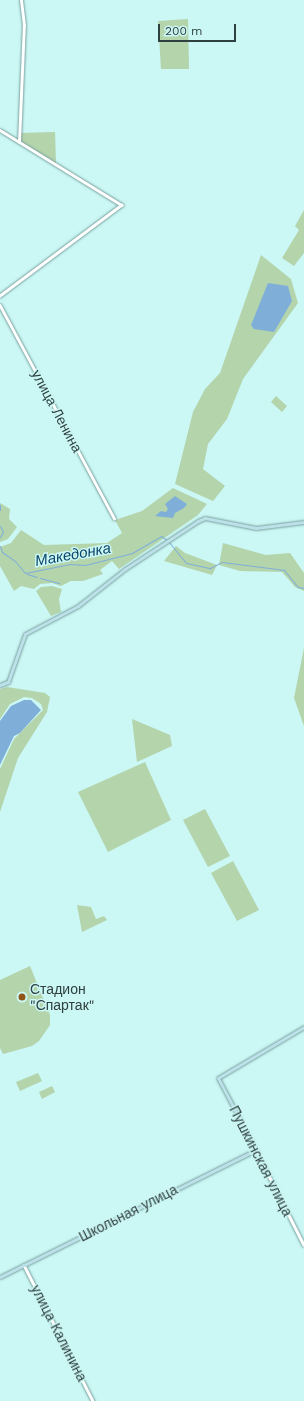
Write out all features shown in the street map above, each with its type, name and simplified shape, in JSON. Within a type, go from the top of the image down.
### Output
[{"type":"main road","points":[[0,685],[8,682],[25,634],[78,606],[125,569],[162,543],[205,518],[256,528],[304,522]]},
{"type":"main road","name":"Пушкинская улица","points":[[256,1150],[218,1078],[304,1027]]},
{"type":"main road","name":"Школьная улица","points":[[0,1277],[256,1150]]},
{"type":"street","points":[[19,142],[24,25],[21,0]]},
{"type":"street","points":[[0,130],[122,205],[0,296]]},
{"type":"street","name":"улица Ленина","points":[[0,305],[114,518]]},
{"type":"street","name":"Пушкинская улица","points":[[256,1150],[304,1245]]},
{"type":"street","name":"улица Калинина","points":[[24,1265],[93,1401]]},
{"type":"green space","points":[[188,19],[189,69],[161,69],[158,21]]},
{"type":"green space","points":[[55,132],[56,164],[21,142],[21,133]]},
{"type":"green space","points":[[304,210],[304,253],[294,266],[282,258],[299,230],[295,226]]},
{"type":"green space","points":[[261,255],[291,279],[298,303],[243,379],[227,419],[208,444],[203,469],[225,486],[213,501],[175,484],[193,412],[205,389],[220,373]]},
{"type":"green space","points":[[276,396],[287,406],[282,412],[271,402]]},
{"type":"green space","points":[[173,488],[207,504],[198,515],[119,569],[112,561],[100,570],[103,574],[83,581],[71,581],[61,586],[52,583],[40,584],[34,589],[21,586],[14,591],[0,566],[0,547],[11,543],[21,530],[44,545],[107,543],[122,533],[115,520],[142,511]]},
{"type":"green space","points":[[0,503],[10,509],[9,519],[17,527],[8,539],[0,542]]},
{"type":"green space","points":[[223,543],[266,555],[290,553],[304,573],[304,591],[295,587],[282,572],[240,571],[219,565]]},
{"type":"green space","points":[[176,546],[185,553],[217,565],[212,575],[164,561]]},
{"type":"green space","points":[[52,586],[62,589],[59,599],[61,612],[51,616],[36,591],[41,587]]},
{"type":"green space","points":[[304,648],[304,726],[294,698]]},
{"type":"green space","points":[[7,687],[45,693],[50,697],[47,712],[18,758],[0,812],[0,769],[14,739],[43,710],[41,704],[32,698],[24,697],[10,704],[0,719],[0,689]]},
{"type":"green space","points":[[132,719],[170,735],[172,746],[137,762]]},
{"type":"green space","points":[[145,762],[171,820],[108,852],[78,792]]},
{"type":"green space","points":[[205,809],[230,856],[208,867],[183,820]]},
{"type":"green space","points":[[233,861],[259,910],[237,921],[211,873]]},
{"type":"green space","points":[[77,905],[91,907],[96,919],[104,916],[107,920],[82,932]]},
{"type":"green space","name":"Стадион \"Спартак\"","points":[[30,966],[50,1015],[50,1025],[39,1041],[32,1046],[3,1054],[0,1048],[0,980]]},
{"type":"green space","points":[[38,1073],[42,1081],[20,1091],[16,1082]]},
{"type":"green space","points":[[52,1086],[55,1092],[42,1099],[39,1092]]},
{"type":"water","points":[[268,283],[288,286],[292,301],[274,332],[254,329],[251,325]]},
{"type":"water","points":[[175,496],[187,504],[184,508],[175,513],[173,518],[155,516],[161,511],[166,512],[168,509],[165,504]]},
{"type":"water","points":[[24,700],[31,700],[41,710],[20,733],[14,736],[0,765],[0,721],[11,706]]},
{"type":"waterway","name":"Македонка","points":[[0,505],[0,510]]},
{"type":"waterway","name":"Македонка","points":[[0,526],[3,532],[0,537]]},
{"type":"waterway","name":"Македонка","points":[[0,546],[2,552],[15,561],[25,573],[70,564],[85,565],[132,553],[161,536],[167,540]]},
{"type":"waterway","name":"Македонка","points":[[169,542],[186,563],[210,568],[222,562],[284,570],[298,587],[304,588]]},
{"type":"waterway","name":"Македонка","points":[[27,574],[37,577]]},
{"type":"waterway","points":[[40,578],[59,583]]},
{"type":"place","name":"Стадион \"Спартак\"","points":[[22,997]]}]
